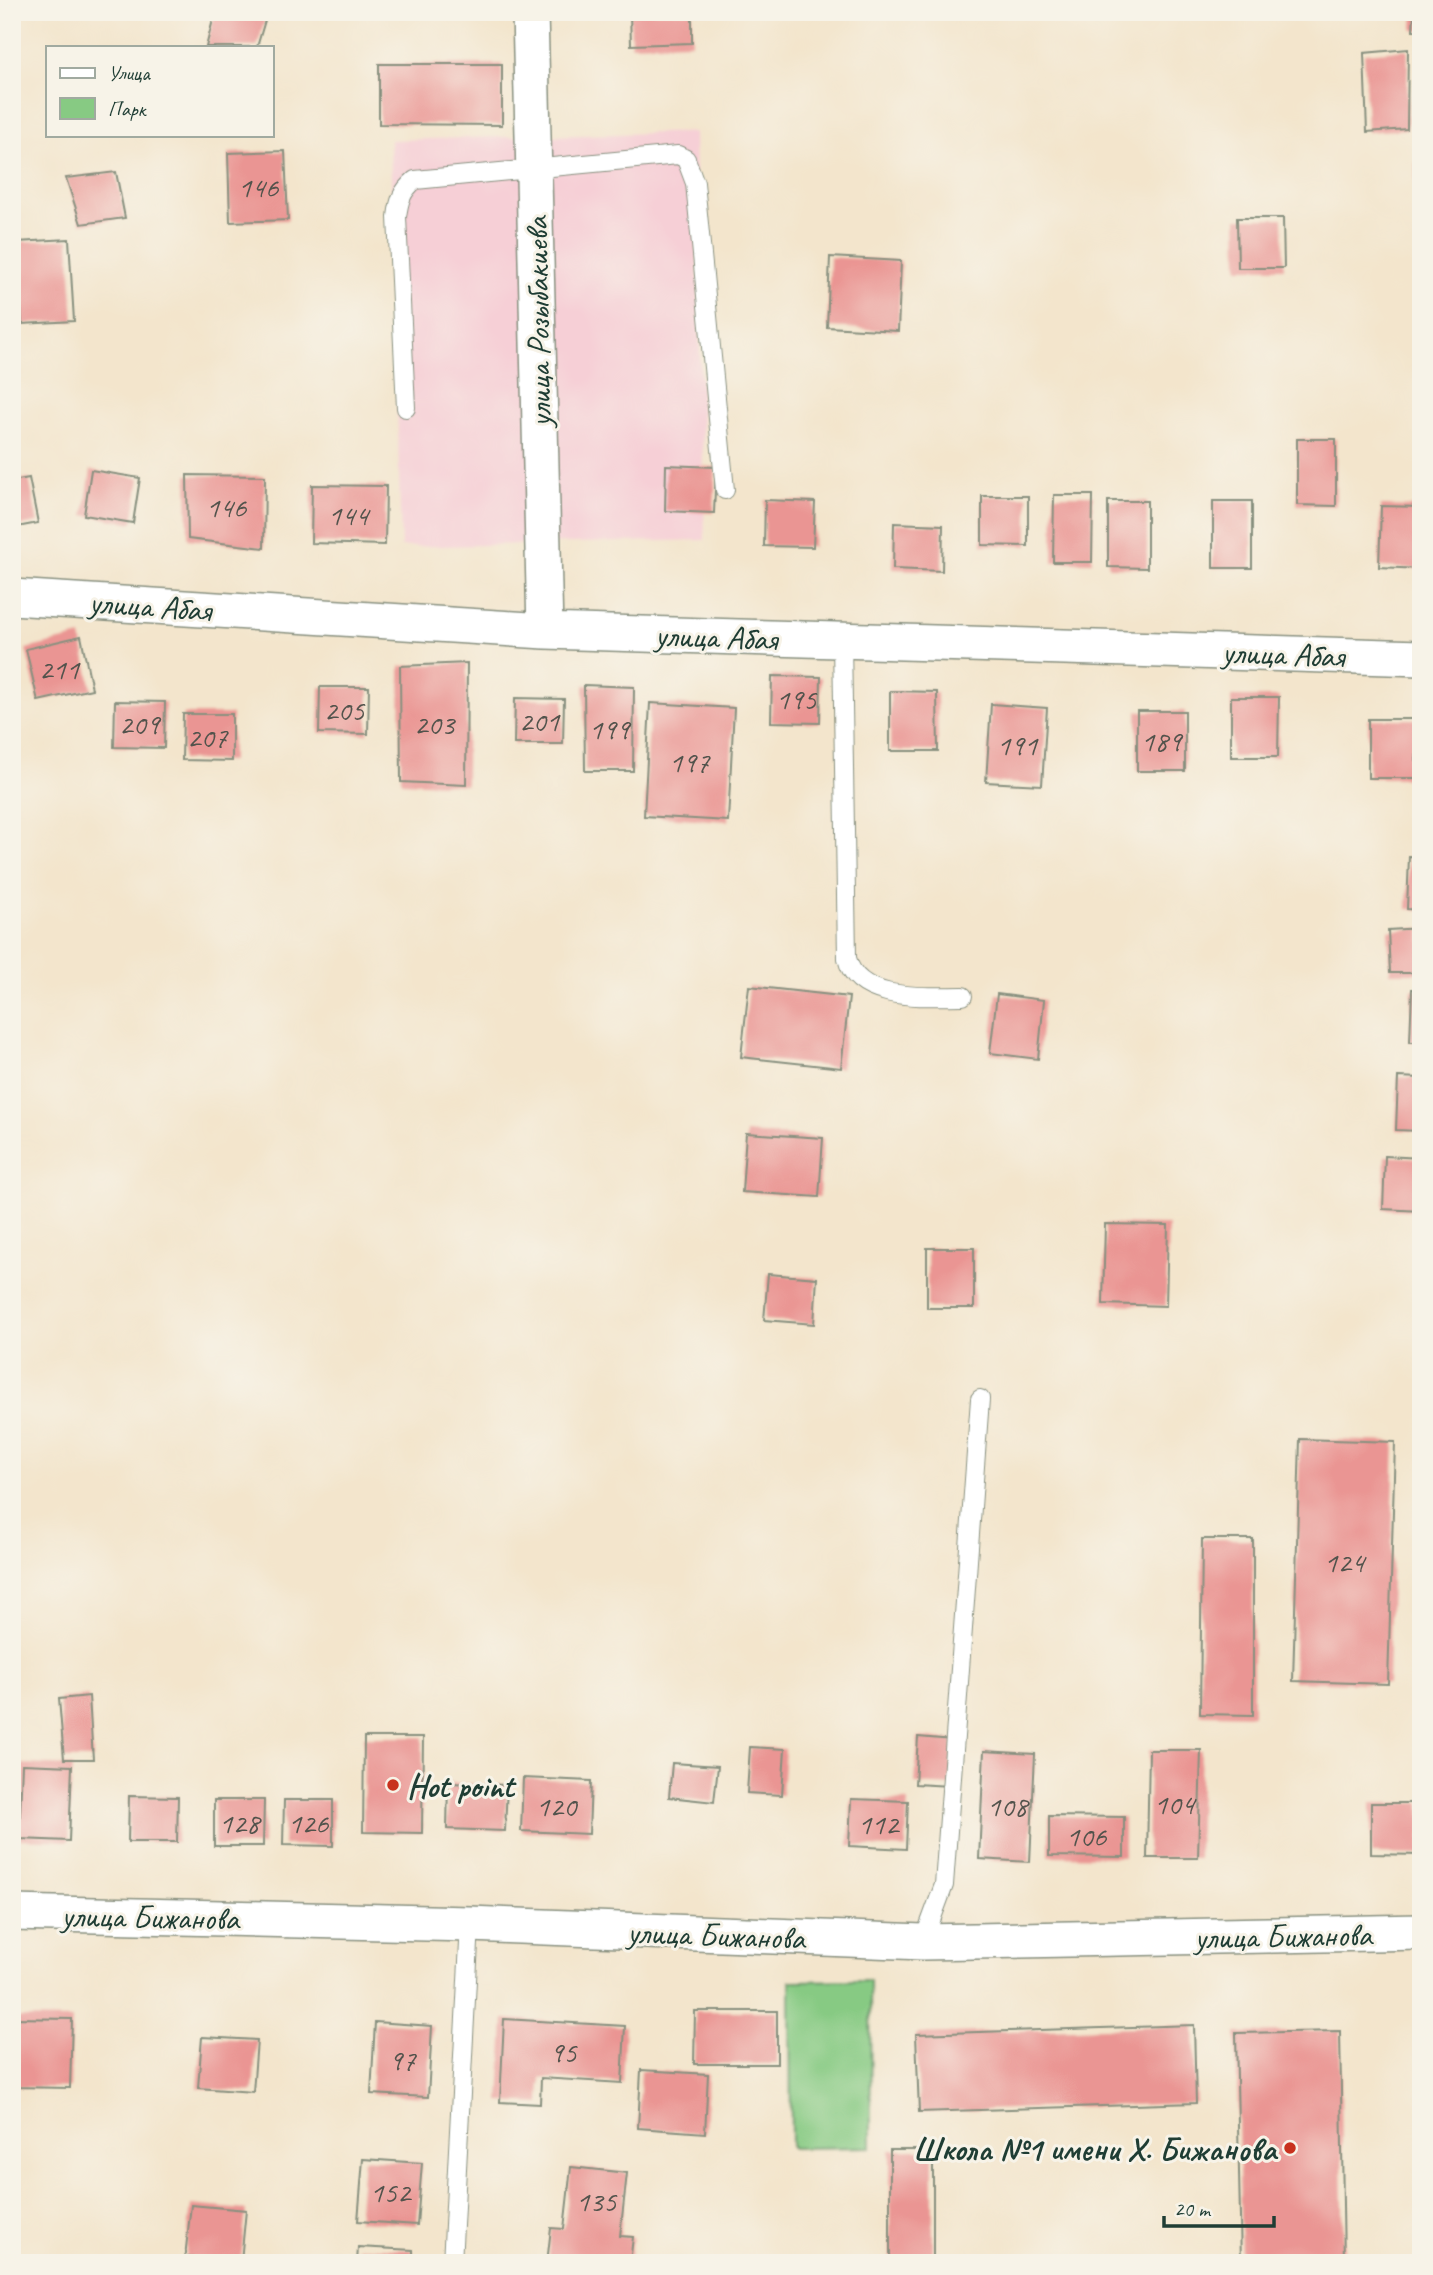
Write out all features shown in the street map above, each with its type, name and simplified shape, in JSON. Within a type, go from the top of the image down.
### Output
[{"type":"street","name":"улица Розыбакиева","points":[[530,12],[545,631]]},
{"type":"street","name":"улица Абая","points":[[12,597],[545,631],[1421,658]]},
{"type":"street","name":"улица Бижанова","points":[[12,1913],[470,1924],[923,1942],[1421,1932]]},
{"type":"lane","points":[[406,408],[397,217],[399,199],[406,187],[415,180],[678,155],[686,159],[695,183],[724,490]]},
{"type":"lane","points":[[842,640],[847,958],[850,970],[856,977],[882,990],[901,995],[963,996]]},
{"type":"lane","points":[[923,1942],[944,1885],[980,1399]]},
{"type":"lane","points":[[452,2263],[470,1924]]},
{"type":"shaded area","points":[[694,132],[705,540],[401,547],[390,140]]},
{"type":"green space","points":[[870,1980],[871,2147],[791,2148],[790,1981]]},
{"type":"building","points":[[215,12],[250,12],[266,17],[257,46],[206,46]]},
{"type":"building","points":[[630,12],[692,12],[692,43],[631,45]]},
{"type":"building","points":[[1414,12],[1421,12],[1421,31],[1413,30]]},
{"type":"building","points":[[1408,49],[1407,129],[1367,132],[1364,53]]},
{"type":"building","points":[[379,64],[502,64],[502,125],[379,124]]},
{"type":"building","points":[[285,151],[288,220],[230,222],[228,153]]},
{"type":"building","points":[[1415,163],[1421,163],[1421,212],[1416,212]]},
{"type":"building","points":[[116,172],[125,218],[81,224],[66,178]]},
{"type":"building","points":[[1237,218],[1283,218],[1284,268],[1238,268]]},
{"type":"building","points":[[69,239],[74,321],[22,324],[17,242]]},
{"type":"building","points":[[830,257],[901,261],[898,331],[827,327]]},
{"type":"building","points":[[1297,439],[1336,439],[1336,506],[1297,505]]},
{"type":"building","points":[[666,465],[716,467],[714,513],[665,511]]},
{"type":"building","points":[[91,470],[140,478],[133,523],[84,515]]},
{"type":"building","points":[[187,475],[265,476],[264,548],[188,539]]},
{"type":"building","points":[[29,478],[38,523],[12,528],[12,481]]},
{"type":"building","points":[[312,485],[386,486],[385,545],[311,543]]},
{"type":"building","points":[[1054,495],[1093,495],[1092,562],[1053,562]]},
{"type":"building","points":[[982,496],[1028,496],[1028,546],[982,545]]},
{"type":"building","points":[[765,500],[815,502],[813,547],[764,546]]},
{"type":"building","points":[[1108,501],[1147,501],[1147,568],[1108,567]]},
{"type":"building","points":[[1213,501],[1252,501],[1252,568],[1213,568]]},
{"type":"building","points":[[1381,506],[1421,507],[1421,569],[1379,567]]},
{"type":"building","points":[[894,523],[943,525],[942,571],[893,569]]},
{"type":"building","points":[[81,636],[92,689],[38,701],[26,649]]},
{"type":"building","points":[[467,663],[466,785],[401,782],[400,666]]},
{"type":"building","points":[[772,676],[821,677],[820,723],[771,722]]},
{"type":"building","points":[[584,685],[634,687],[633,771],[585,771]]},
{"type":"building","points":[[320,687],[369,687],[368,734],[319,733]]},
{"type":"building","points":[[890,691],[937,692],[938,751],[890,751]]},
{"type":"building","points":[[1231,697],[1279,697],[1278,757],[1231,757]]},
{"type":"building","points":[[515,698],[564,699],[563,744],[514,744]]},
{"type":"building","points":[[115,701],[165,702],[164,748],[114,747]]},
{"type":"building","points":[[650,703],[734,708],[728,821],[644,816]]},
{"type":"building","points":[[991,704],[1047,708],[1042,785],[986,782]]},
{"type":"building","points":[[1137,711],[1185,711],[1185,771],[1137,771]]},
{"type":"building","points":[[183,714],[232,714],[232,761],[182,760]]},
{"type":"building","points":[[1368,719],[1416,719],[1416,778],[1368,778]]},
{"type":"building","points":[[1409,856],[1421,857],[1421,910],[1407,909]]},
{"type":"building","points":[[1421,928],[1421,973],[1390,973],[1388,930]]},
{"type":"building","points":[[749,986],[849,997],[841,1068],[741,1057]]},
{"type":"building","points":[[1412,989],[1421,989],[1421,1042],[1410,1042]]},
{"type":"building","points":[[997,994],[1044,1000],[1038,1059],[990,1053]]},
{"type":"building","points":[[1398,1077],[1421,1078],[1421,1131],[1396,1130]]},
{"type":"building","points":[[746,1133],[823,1138],[819,1197],[742,1192]]},
{"type":"building","points":[[1385,1156],[1421,1158],[1421,1211],[1383,1209]]},
{"type":"building","points":[[1105,1224],[1168,1225],[1166,1306],[1103,1304]]},
{"type":"building","points":[[1421,1241],[1421,1260],[1419,1260],[1416,1242]]},
{"type":"building","points":[[927,1248],[974,1248],[974,1308],[927,1308]]},
{"type":"building","points":[[768,1274],[817,1278],[814,1324],[764,1320]]},
{"type":"building","points":[[1300,1439],[1395,1442],[1388,1684],[1293,1681]]},
{"type":"building","points":[[1202,1539],[1253,1539],[1253,1715],[1200,1714]]},
{"type":"building","points":[[89,1696],[93,1759],[64,1759],[59,1699]]},
{"type":"building","name":"Hot point","points":[[364,1737],[423,1737],[422,1833],[363,1832]]},
{"type":"building","points":[[918,1737],[953,1740],[950,1786],[915,1784]]},
{"type":"building","points":[[750,1747],[785,1749],[782,1795],[747,1793]]},
{"type":"building","points":[[1149,1750],[1201,1750],[1198,1858],[1147,1858]]},
{"type":"building","points":[[984,1751],[1035,1754],[1030,1862],[979,1859]]},
{"type":"building","points":[[672,1763],[718,1766],[714,1802],[669,1797]]},
{"type":"building","points":[[22,1764],[72,1766],[69,1841],[19,1839]]},
{"type":"building","points":[[523,1778],[591,1781],[589,1834],[521,1831]]},
{"type":"building","points":[[448,1783],[507,1785],[505,1831],[447,1829]]},
{"type":"building","points":[[129,1796],[178,1797],[177,1842],[128,1842]]},
{"type":"building","points":[[851,1799],[908,1801],[906,1849],[849,1846]]},
{"type":"building","points":[[214,1800],[264,1800],[263,1846],[214,1846]]},
{"type":"building","points":[[284,1800],[333,1800],[333,1846],[283,1845]]},
{"type":"building","points":[[1371,1803],[1421,1803],[1421,1855],[1371,1854]]},
{"type":"building","points":[[1049,1816],[1124,1817],[1124,1857],[1049,1856]]},
{"type":"building","points":[[695,2011],[777,2011],[777,2064],[694,2064]]},
{"type":"building","points":[[12,2018],[72,2019],[70,2088],[12,2087]]},
{"type":"building","points":[[504,2019],[625,2026],[622,2083],[541,2078],[540,2104],[500,2102]]},
{"type":"building","points":[[375,2022],[432,2026],[428,2097],[371,2094]]},
{"type":"building","points":[[1194,2025],[1196,2103],[919,2112],[916,2034]]},
{"type":"building","name":"Школа №1 имени Х. Бижанова","points":[[1340,2031],[1344,2263],[1241,2263],[1236,2033]]},
{"type":"building","points":[[202,2037],[257,2040],[253,2092],[198,2088]]},
{"type":"building","points":[[641,2070],[708,2074],[705,2133],[638,2128]]},
{"type":"building","points":[[890,2150],[933,2150],[933,2263],[890,2263]]},
{"type":"building","points":[[363,2159],[422,2163],[417,2225],[358,2221]]},
{"type":"building","points":[[571,2167],[627,2173],[620,2236],[633,2237],[630,2263],[547,2263],[551,2228],[564,2229]]},
{"type":"building","points":[[191,2205],[246,2210],[241,2261],[185,2257]]},
{"type":"building","points":[[358,2247],[413,2250],[413,2263],[357,2263]]},
{"type":"place","name":"Hot point","points":[[393,1785]]},
{"type":"place","name":"Школа №1 имени Х. Бижанова","points":[[1290,2148]]}]
